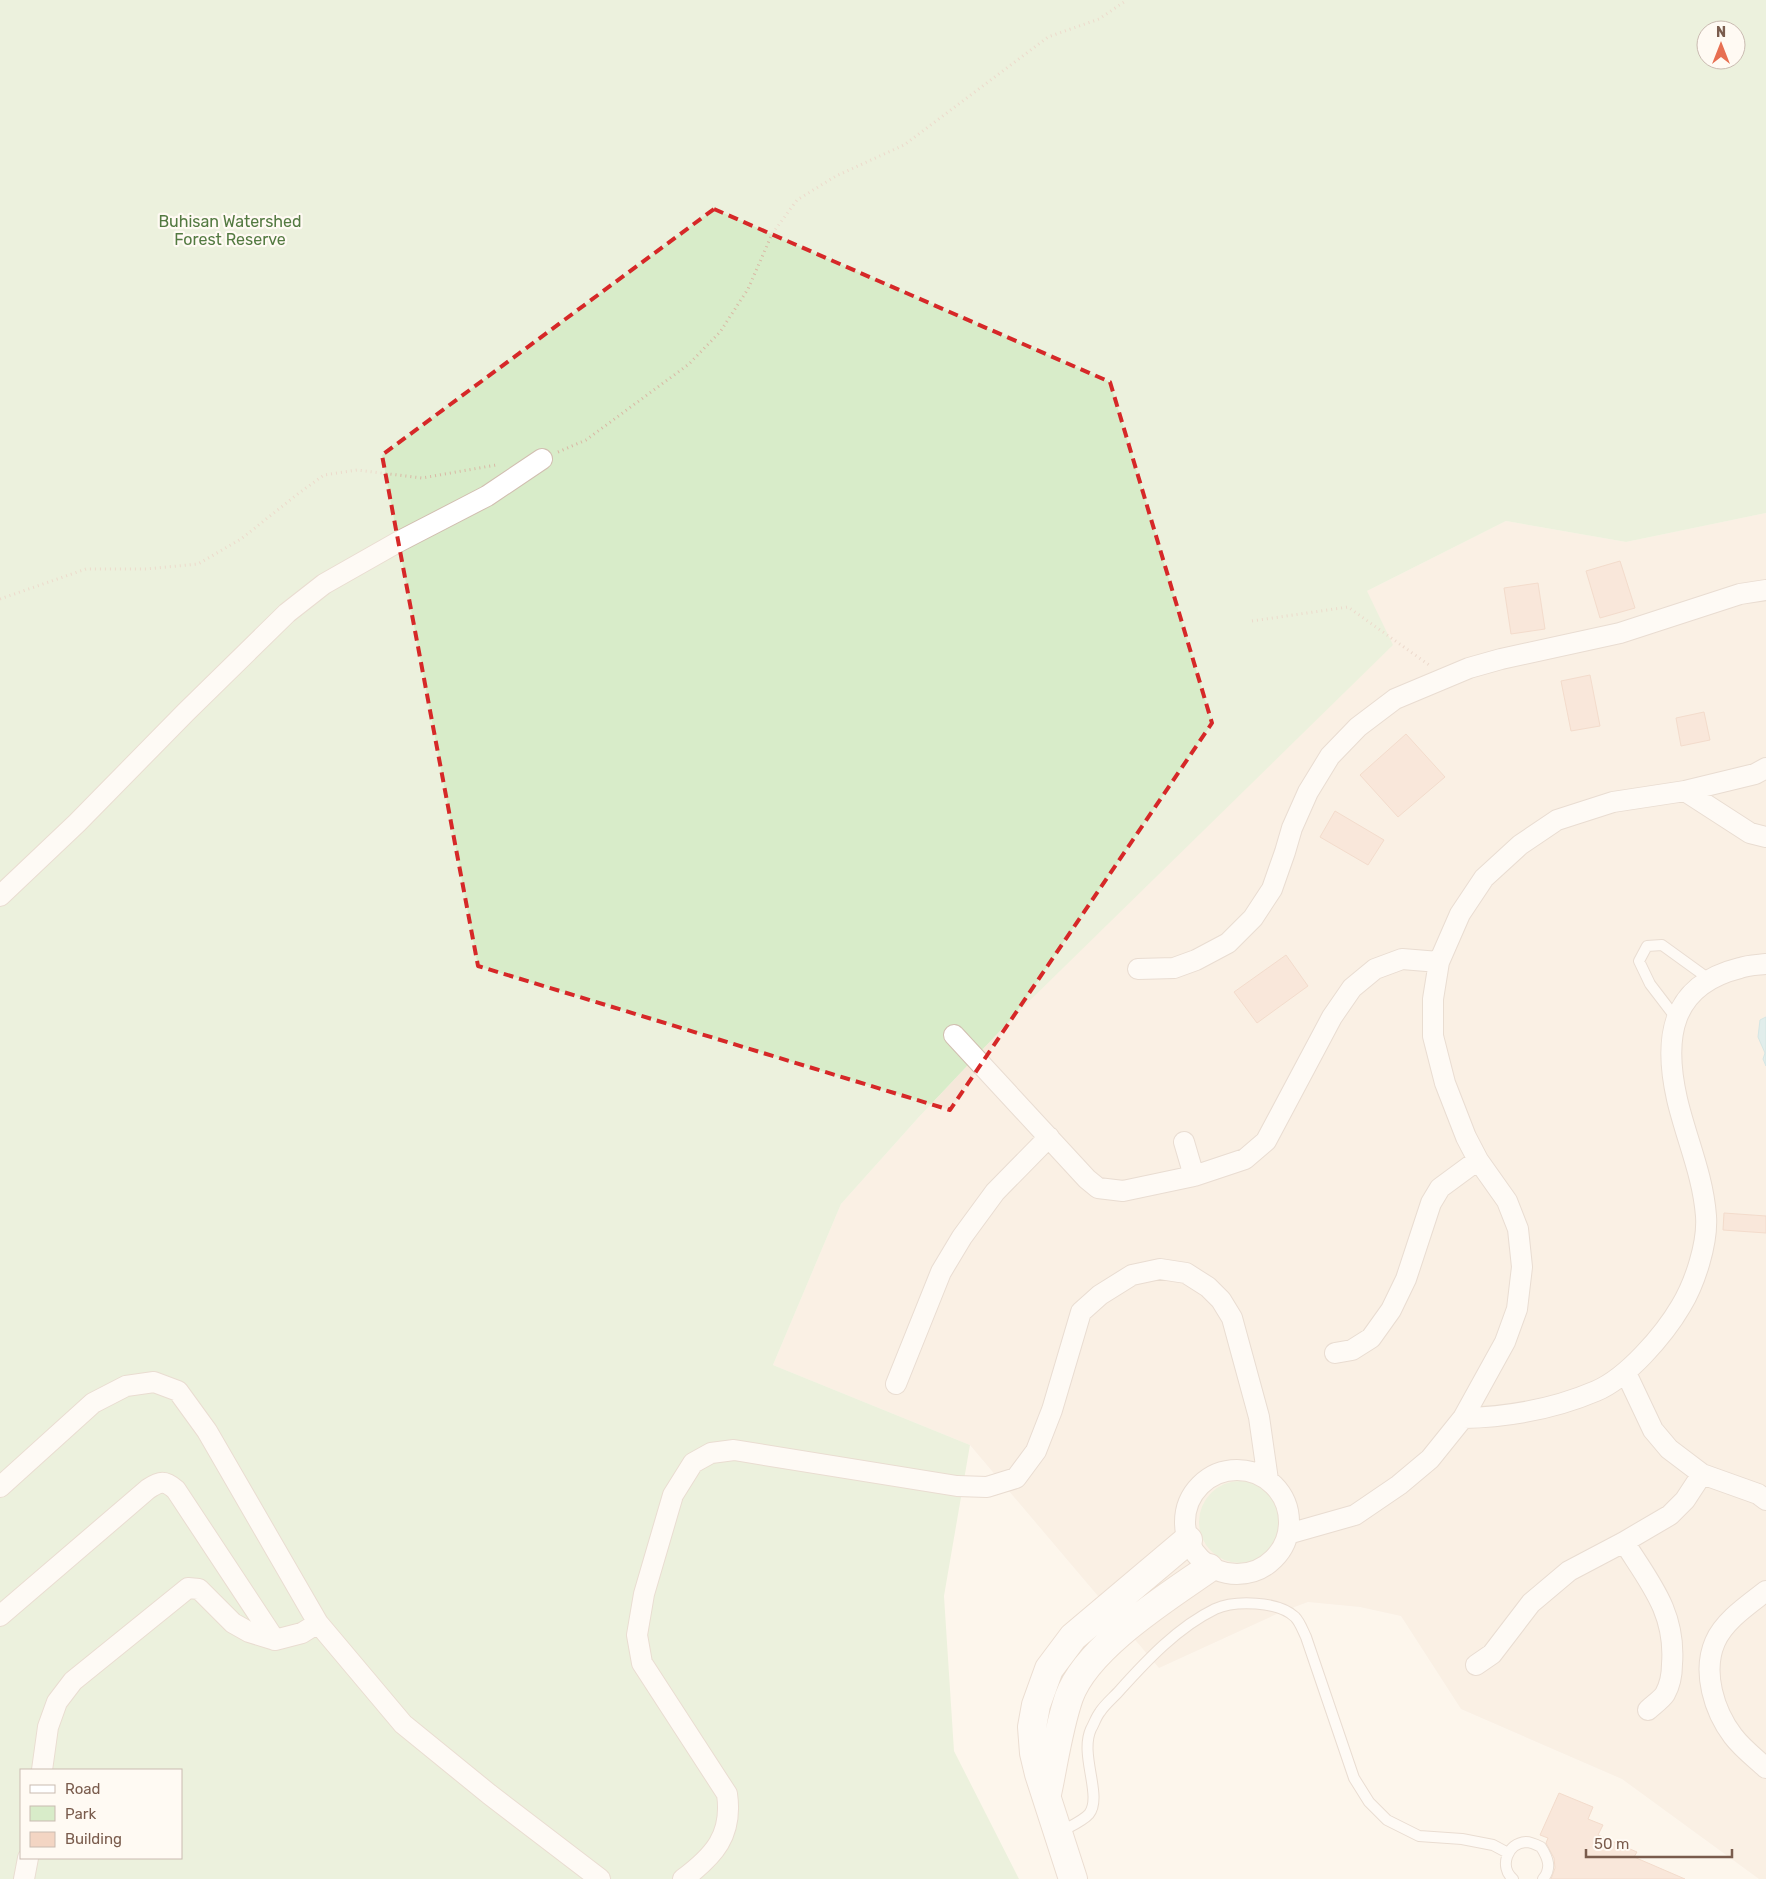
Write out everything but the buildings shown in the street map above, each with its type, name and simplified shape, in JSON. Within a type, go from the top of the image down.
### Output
[{"type":"street","points":[[0,896],[77,823],[287,613],[324,584],[398,542],[487,496],[542,459]]},
{"type":"street","points":[[1138,969],[1174,968],[1196,960],[1228,943],[1253,918],[1272,889],[1292,828],[1308,792],[1330,756],[1358,727],[1395,699],[1469,668],[1501,659],[1620,633],[1740,594],[1766,590]]},
{"type":"street","points":[[1288,1534],[1355,1515],[1381,1498],[1430,1458],[1463,1418],[1505,1342],[1517,1309],[1522,1267],[1518,1229],[1507,1201],[1478,1160],[1466,1137],[1446,1083],[1433,1036],[1433,999],[1439,962],[1460,914],[1484,878],[1520,845],[1557,820],[1613,802],[1685,791],[1755,774],[1766,768]]},
{"type":"street","points":[[1685,791],[1750,833],[1766,837]]},
{"type":"street","points":[[954,1035],[1087,1179],[1098,1188],[1123,1191],[1194,1176],[1245,1159],[1266,1141],[1332,1017],[1352,988],[1374,969],[1402,959],[1439,962]]},
{"type":"street","points":[[1463,1418],[1516,1415],[1597,1391],[1626,1373],[1662,1333],[1681,1306],[1694,1277],[1704,1247],[1707,1217],[1699,1174],[1676,1099],[1670,1055],[1671,1035],[1683,1002],[1709,979],[1740,968],[1766,964]]},
{"type":"street","points":[[896,1384],[942,1272],[962,1237],[996,1192],[1048,1137]]},
{"type":"street","points":[[1184,1142],[1194,1176]]},
{"type":"street","points":[[1335,1353],[1352,1350],[1371,1338],[1392,1310],[1406,1279],[1431,1203],[1440,1188],[1478,1160]]},
{"type":"street","points":[[683,1879],[712,1854],[722,1838],[729,1810],[727,1794],[642,1664],[637,1635],[644,1594],[673,1495],[693,1463],[711,1453],[734,1450],[957,1486],[987,1487],[1016,1478],[1036,1451],[1052,1410],[1082,1312],[1100,1294],[1132,1275],[1160,1269],[1186,1273],[1222,1300],[1232,1318],[1260,1417],[1268,1480]]},
{"type":"street","points":[[1626,1373],[1653,1430],[1669,1449],[1702,1474],[1758,1494],[1766,1500]]},
{"type":"street","points":[[0,1487],[93,1403],[126,1386],[154,1382],[178,1391],[207,1431],[318,1623],[403,1724],[536,1831],[600,1879]]},
{"type":"street","points":[[1234,1470],[1258,1474],[1268,1480],[1282,1495],[1289,1514],[1288,1534],[1284,1546],[1268,1564],[1257,1570],[1233,1574],[1209,1568],[1200,1560],[1188,1540],[1185,1516],[1188,1505],[1201,1485],[1211,1477],[1234,1470]]},
{"type":"street","points":[[1476,1665],[1492,1654],[1532,1603],[1569,1570],[1624,1542],[1670,1515],[1686,1500],[1702,1474]]},
{"type":"street","points":[[0,1616],[148,1489],[158,1483],[169,1483],[176,1490],[275,1640]]},
{"type":"street","points":[[1073,1879],[1034,1753],[1032,1727],[1036,1705],[1049,1669],[1074,1637],[1188,1540]]},
{"type":"street","points":[[1624,1542],[1662,1603],[1669,1621],[1673,1651],[1671,1677],[1664,1694],[1648,1710]]},
{"type":"street","points":[[1047,1798],[1059,1728],[1069,1695],[1086,1666],[1104,1646],[1160,1602],[1209,1568]]},
{"type":"street","points":[[42,1769],[48,1727],[56,1702],[73,1681],[188,1588],[199,1589],[233,1623],[249,1632],[275,1640],[302,1634],[318,1623]]},
{"type":"street","points":[[1766,1591],[1734,1615],[1715,1641],[1708,1664],[1711,1687],[1718,1711],[1733,1736],[1766,1768]]},
{"type":"street","points":[[24,1879],[28,1859]]},
{"type":"lane","points":[[1676,1018],[1650,984],[1638,960],[1648,946],[1662,945],[1709,979]]},
{"type":"lane","points":[[1058,1833],[1088,1815],[1095,1804],[1087,1747],[1090,1732],[1099,1712],[1139,1669],[1190,1624],[1216,1609],[1240,1604],[1264,1604],[1281,1609],[1295,1618],[1306,1637],[1354,1778],[1369,1802],[1387,1820],[1419,1836],[1462,1839],[1493,1845],[1508,1853]]},
{"type":"lane","points":[[1513,1879],[1508,1875],[1505,1860],[1513,1847],[1527,1842],[1541,1847],[1549,1860],[1546,1874],[1542,1879]]},
{"type":"path","points":[[542,459],[586,440],[689,364],[720,332],[748,289],[772,234],[797,200],[836,176],[904,145],[1048,37],[1099,19],[1127,0]]},
{"type":"path","points":[[0,599],[86,569],[146,569],[198,564],[241,539],[324,475],[357,470],[422,478],[504,464]]},
{"type":"path","points":[[1252,621],[1348,607],[1447,678]]},
{"type":"highlighted area","points":[[714,209],[1110,382],[1212,723],[950,1110],[478,966],[382,455]]},
{"type":"shaded area","points":[[1766,513],[1766,1879],[1759,1879],[1622,1779],[1461,1709],[1401,1616],[1360,1607],[1308,1602],[1281,1612],[1159,1668],[970,1445],[773,1365],[841,1204],[918,1118],[1016,1014],[1367,591],[1506,521],[1626,542]]},
{"type":"green space","name":"Buhisan Watershed Forest Reserve","points":[[0,0],[1766,0],[1766,513],[1626,542],[1506,521],[1367,591],[1393,645],[1016,1014],[918,1118],[841,1204],[773,1365],[970,1445],[944,1596],[954,1751],[1019,1879],[0,1879]]},
{"type":"green space","points":[[1240,1481],[1256,1484],[1269,1493],[1278,1506],[1281,1522],[1278,1538],[1269,1551],[1256,1560],[1240,1563],[1224,1560],[1211,1551],[1202,1538],[1199,1522],[1202,1506],[1211,1493],[1224,1484]]},
{"type":"water","points":[[1766,1017],[1766,1066],[1763,1059],[1765,1053],[1758,1037],[1760,1020]]}]
